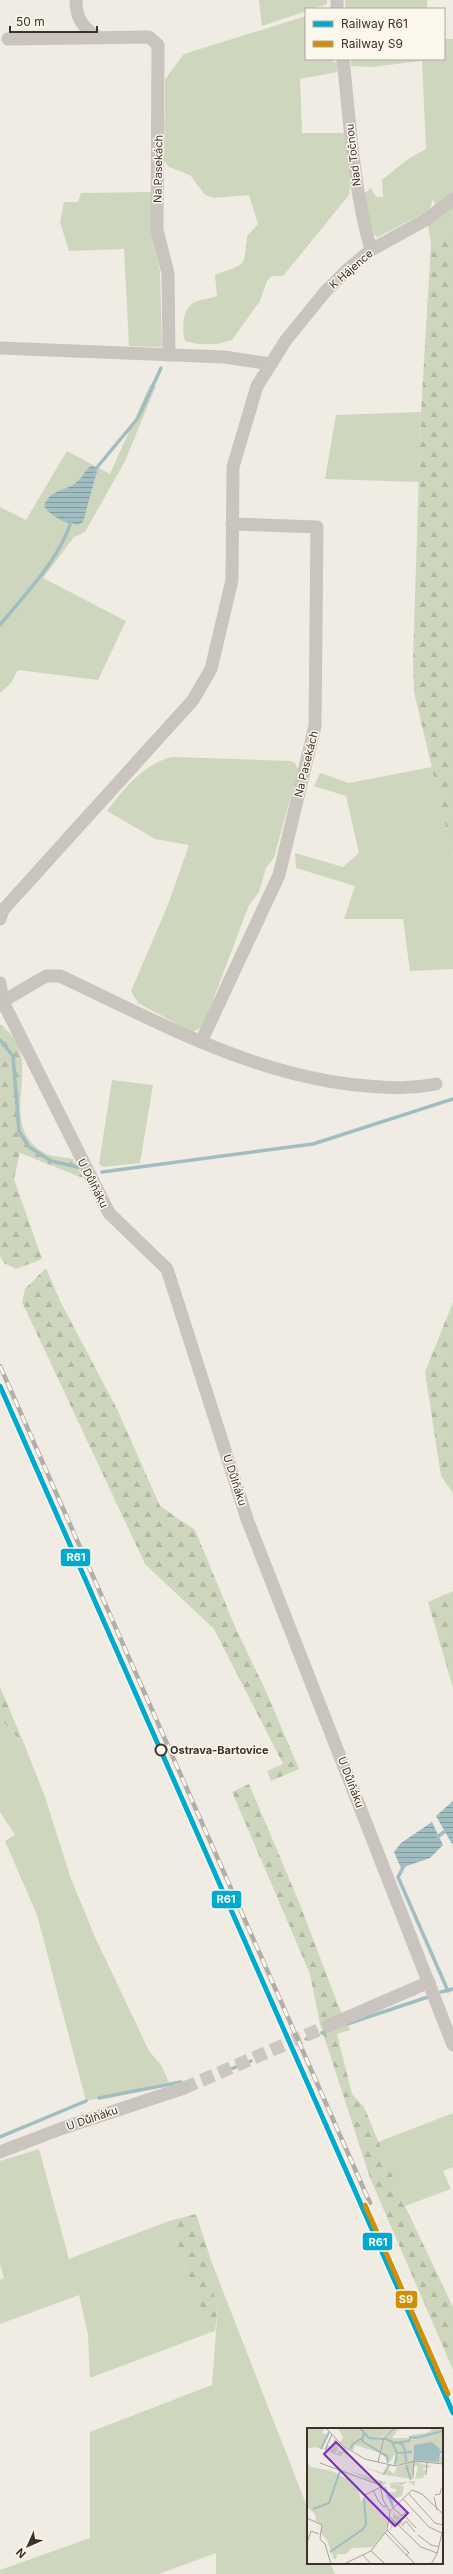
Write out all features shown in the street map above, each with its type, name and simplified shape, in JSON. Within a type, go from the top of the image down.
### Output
[{"type":"street","points":[[59,38],[67,33],[76,14],[76,0]]},
{"type":"street","points":[[76,14],[85,29],[98,38]]},
{"type":"street","name":"Na Pasekách","points":[[8,39],[149,37],[158,45],[160,52],[157,230],[168,273],[169,355]]},
{"type":"street","name":"Nad Točnou","points":[[343,60],[351,153],[361,215],[371,250]]},
{"type":"street","name":"K Hájence","points":[[271,364],[286,340],[325,292],[346,270],[371,250],[427,219],[453,200]]},
{"type":"street","points":[[0,348],[224,357],[271,364],[257,386],[233,467],[232,580],[211,669],[194,700],[3,910],[0,919]]},
{"type":"street","name":"Na Pasekách","points":[[200,1042],[278,875],[315,726],[317,527],[232,524]]},
{"type":"street","points":[[0,983],[1,1003],[46,976],[60,976],[200,1042],[266,1067],[340,1084],[412,1089],[436,1084]]},
{"type":"street","name":"U Důlňáku","points":[[1,1003],[108,1213],[167,1269],[247,1519],[453,2045]]},
{"type":"street","points":[[330,2025],[429,1982]]},
{"type":"street","name":"U Důlňáku","points":[[0,2152],[63,2128],[184,2088]]},
{"type":"green space","points":[[259,0],[327,0],[327,4],[315,8],[305,8],[305,11],[262,26]]},
{"type":"green space","points":[[345,0],[427,0],[427,8],[346,8]]},
{"type":"green space","points":[[305,16],[305,60],[332,60],[333,62],[338,62],[337,72],[300,79],[302,133],[344,133],[350,187],[349,195],[283,276],[272,276],[267,281],[260,301],[232,340],[217,344],[198,344],[185,341],[183,326],[185,315],[189,306],[193,303],[217,296],[215,275],[242,263],[244,260],[247,236],[258,224],[249,195],[214,198],[205,195],[190,175],[169,167],[164,161],[165,79],[184,54]]},
{"type":"green space","points":[[445,39],[453,39],[453,193],[435,205],[433,199],[430,208],[424,213],[378,237],[374,235],[362,195],[371,188],[376,197],[383,197],[382,180],[408,159],[426,149],[422,61],[372,67],[351,66],[351,60],[445,60]]},
{"type":"green space","points":[[151,192],[151,227],[160,271],[162,347],[129,346],[124,249],[69,251],[60,222],[64,202],[78,202],[81,193]]},
{"type":"green space","points":[[453,199],[453,231],[431,244],[427,219]]},
{"type":"green space","points":[[453,231],[453,857],[414,692],[413,658],[421,412],[431,244]]},
{"type":"green space","points":[[150,385],[156,386],[125,461],[85,532],[74,537],[43,578],[126,621],[98,680],[18,670],[11,683],[0,693],[0,507],[26,520],[67,451],[110,474]]},
{"type":"green space","points":[[421,412],[419,482],[325,479],[336,415]]},
{"type":"green space","points":[[172,757],[291,761],[295,763],[298,770],[274,858],[266,868],[259,892],[249,905],[205,1021],[201,1028],[192,1032],[138,1003],[131,991],[169,902],[189,845],[155,839],[107,811],[127,786],[143,771],[162,760]]},
{"type":"green space","points":[[432,767],[453,857],[453,969],[410,971],[403,919],[344,919],[355,886],[296,868],[295,853],[343,867],[359,853],[346,796],[314,786],[320,773],[349,783]]},
{"type":"green space","points":[[0,1024],[13,1037],[19,1048],[22,1061],[20,1104],[24,1130],[31,1142],[46,1154],[73,1159],[83,1178],[20,1153],[14,1179],[42,1259],[16,1269],[4,1263],[0,1256]]},
{"type":"green space","points":[[112,1080],[153,1085],[140,1163],[103,1167],[99,1164]]},
{"type":"green space","points":[[46,1268],[60,1301],[117,1409],[160,1506],[195,1530],[236,1629],[265,1689],[299,1769],[271,1781],[267,1771],[283,1764],[214,1629],[145,1564],[22,1302],[25,1289]]},
{"type":"green space","points":[[453,1302],[453,1493],[441,1476],[425,1372]]},
{"type":"green space","points":[[453,1591],[453,1688],[428,1602]]},
{"type":"green space","points":[[0,1687],[25,1746],[0,1718]]},
{"type":"green space","points":[[0,1718],[25,1746],[45,1797],[71,1879],[95,1937],[149,2051],[161,2065],[169,2082],[86,2101],[37,1915],[5,1841],[15,1835],[0,1812]]},
{"type":"green space","points":[[249,1784],[299,1902],[338,2005],[350,2030],[337,2034],[352,2094],[364,2107],[405,2206],[453,2307],[453,2370],[370,2178],[320,2024],[310,1974],[232,1792]]},
{"type":"green space","points":[[453,2113],[453,2167],[443,2171],[451,2189],[405,2206],[378,2142]]},
{"type":"green space","points":[[39,2149],[69,2259],[169,2221],[209,2333],[90,2378],[88,2335],[79,2295],[0,2324],[0,2280],[4,2278],[0,2264],[0,2161]]},
{"type":"green space","points":[[196,2214],[212,2263],[206,2273],[218,2305],[215,2331],[209,2333],[169,2221]]},
{"type":"green space","points":[[212,2263],[307,2506],[307,2564],[330,2564],[335,2574],[216,2574],[216,2553],[159,2574],[0,2574],[0,2570],[90,2538],[90,2432],[212,2385],[218,2305],[206,2273]]},
{"type":"water","points":[[91,466],[96,467],[97,471],[83,522],[78,525],[68,523],[50,513],[44,506],[50,496],[75,484]]},
{"type":"water","points":[[453,1801],[453,1843],[452,1844],[436,1816]]},
{"type":"water","points":[[432,1822],[443,1845],[430,1858],[401,1868],[394,1852],[401,1843]]},
{"type":"waterway","points":[[94,471],[138,418],[161,368]]},
{"type":"waterway","points":[[0,625],[51,562],[67,534],[72,519]]},
{"type":"waterway","points":[[0,1040],[13,1056],[19,1131],[29,1147],[51,1161],[82,1168]]},
{"type":"waterway","points":[[102,1172],[313,1144],[453,1099]]},
{"type":"waterway","points":[[437,1837],[444,1832]]},
{"type":"waterway","points":[[405,1864],[398,1877],[448,1991]]},
{"type":"waterway","points":[[441,1992],[453,1989]]},
{"type":"waterway","points":[[347,2024],[431,1996]]},
{"type":"waterway","points":[[322,2033],[331,2030]]},
{"type":"waterway","points":[[231,2069],[251,2061]]},
{"type":"waterway","points":[[99,2098],[181,2082]]},
{"type":"waterway","points":[[0,2137],[86,2101]]},
{"type":"tunnel","points":[[184,2088],[330,2025]]},
{"type":"railway","points":[[0,1366],[370,2203]]},
{"type":"rail line","name":"R61","points":[[0,1386],[453,2413]]},
{"type":"rail line","name":"S9","points":[[365,2205],[448,2394]]},
{"type":"place","name":"Ostrava-Bartovice","points":[[161,1750]]}]
